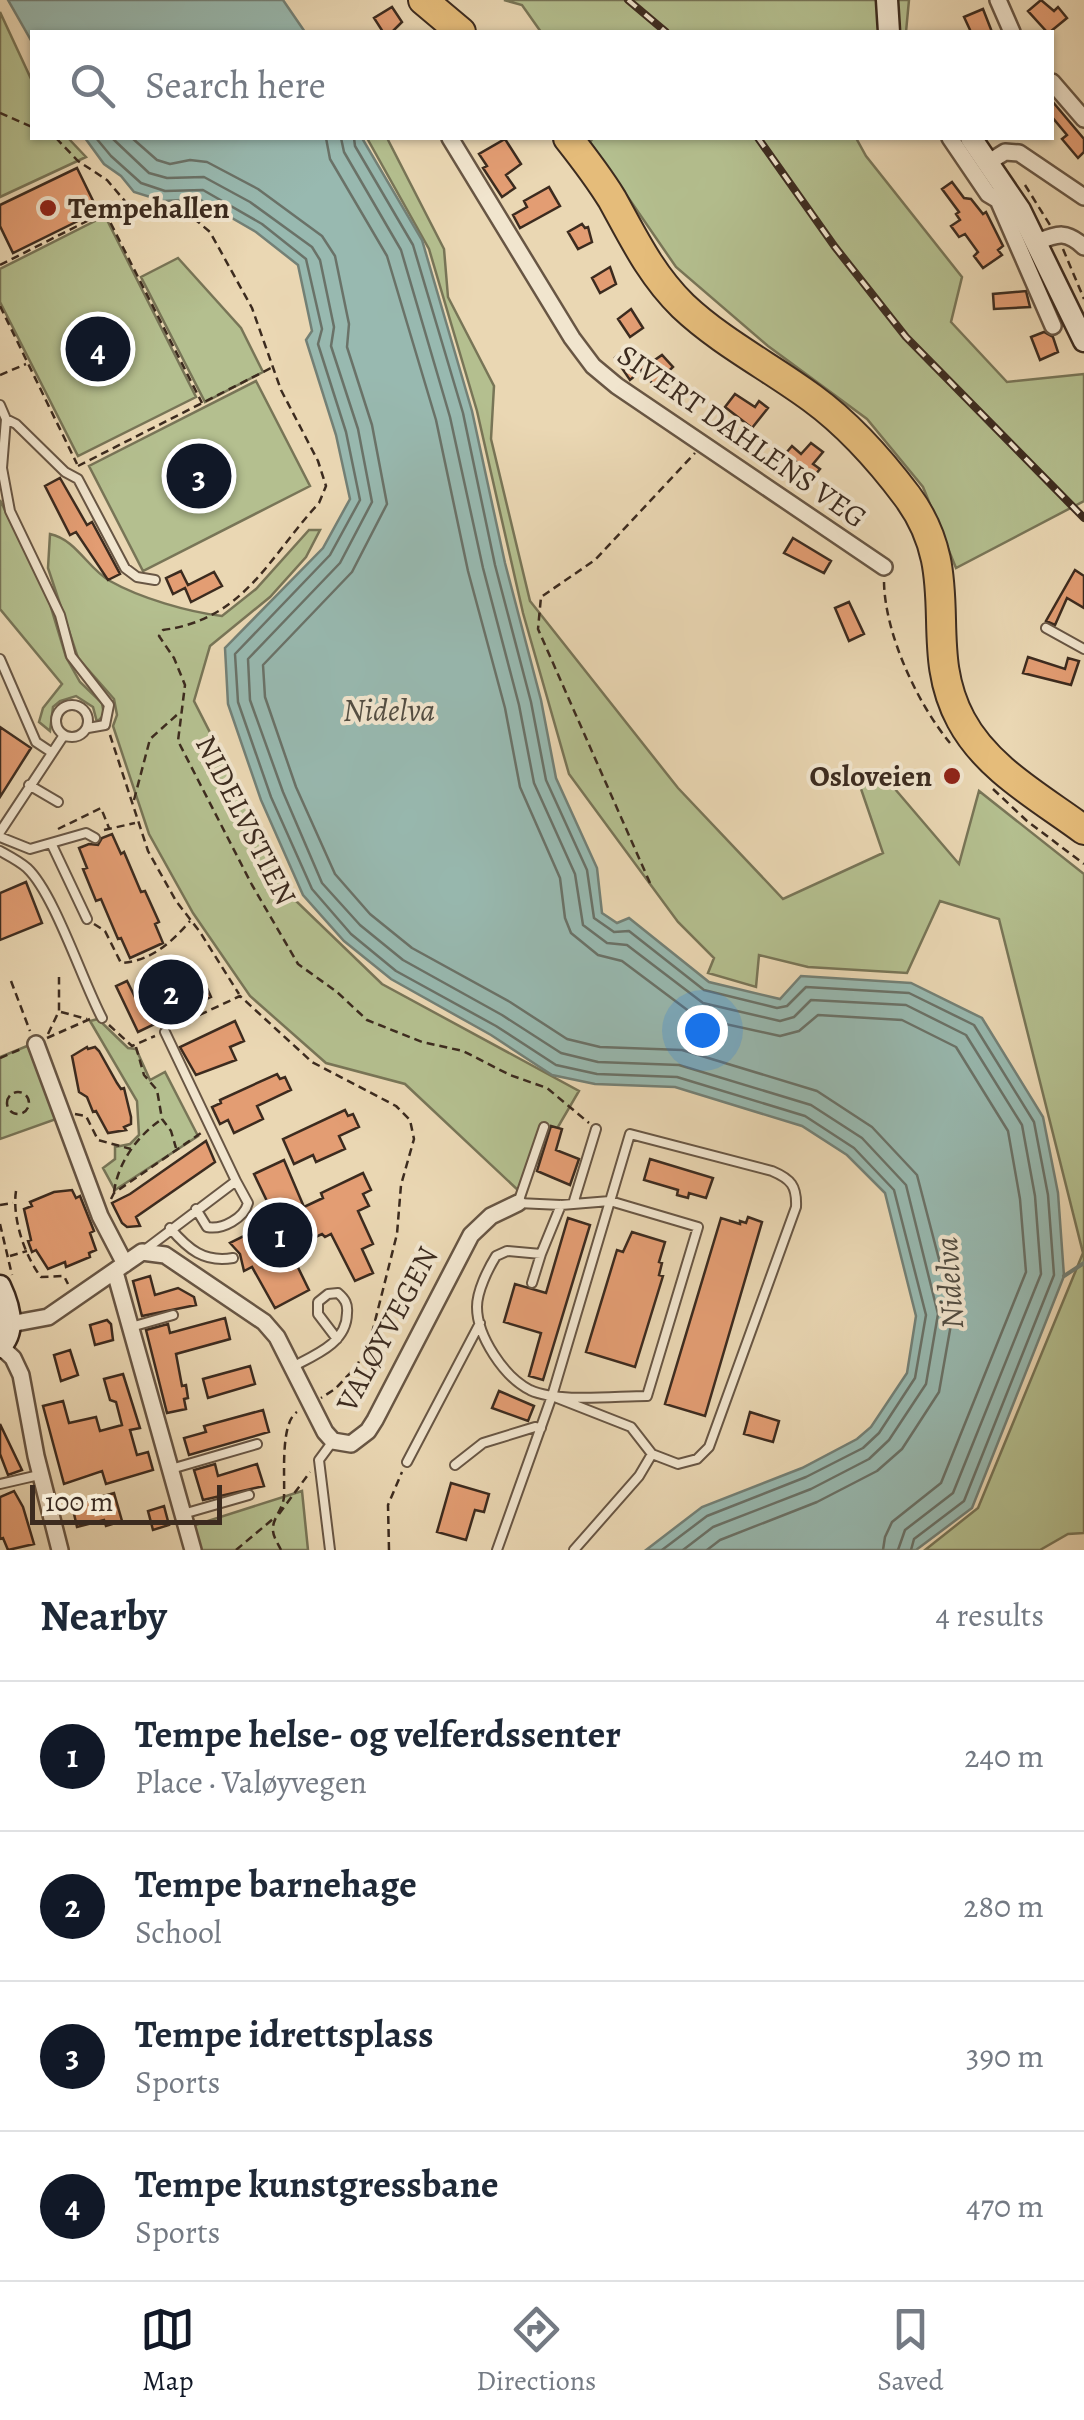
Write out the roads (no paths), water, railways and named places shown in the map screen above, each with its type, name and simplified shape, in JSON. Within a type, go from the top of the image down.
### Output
[{"type":"highway","points":[[424,0],[459,30]]},
{"type":"highway","points":[[569,140],[672,295],[720,335],[833,415],[909,499],[929,533],[938,559],[942,657],[949,690],[962,722],[988,758],[1084,830]]},
{"type":"main road","points":[[887,0],[889,30]]},
{"type":"main road","points":[[972,140],[989,162],[1004,198],[1038,242],[1084,341]]},
{"type":"main road","points":[[0,1286],[7,1340],[0,1346]]},
{"type":"street","points":[[998,0],[1011,30]]},
{"type":"street","points":[[1054,84],[1084,118]]},
{"type":"street","name":"SIVERT DAHLENS VEG","points":[[451,140],[583,354],[617,386],[884,568]]},
{"type":"street","points":[[951,140],[988,194],[1004,198],[1053,326]]},
{"type":"street","points":[[989,162],[1004,152],[1019,152],[1084,198]]},
{"type":"street","points":[[1038,242],[1066,233],[1084,247]]},
{"type":"street","points":[[40,1042],[61,1112],[120,1268],[130,1327],[193,1550]]},
{"type":"street","name":"VALØYVEGEN","points":[[142,1252],[164,1255],[264,1322],[333,1441],[352,1444],[368,1432],[472,1236],[491,1216],[518,1203]]},
{"type":"street","points":[[5,1326],[48,1317],[142,1252]]},
{"type":"street","points":[[0,1346],[13,1358],[21,1375],[60,1550]]},
{"type":"lane","points":[[0,405],[6,419],[78,480],[125,568],[136,577],[154,580]]},
{"type":"lane","points":[[6,419],[2,468],[10,511],[60,615],[71,656],[109,705],[105,724],[88,728],[73,738],[64,735],[55,720],[58,711],[74,704],[88,716],[88,728]]},
{"type":"lane","points":[[1046,628],[1084,649]]},
{"type":"lane","points":[[0,659],[36,742],[51,752]]},
{"type":"lane","points":[[64,735],[0,834],[30,849],[86,833],[94,836]]},
{"type":"lane","points":[[29,785],[58,802]]},
{"type":"lane","points":[[52,845],[87,919]]},
{"type":"lane","points":[[0,851],[29,870],[45,892],[102,1018]]},
{"type":"lane","points":[[165,1032],[248,1203],[240,1217],[214,1228],[207,1227],[196,1209]]},
{"type":"lane","points":[[544,1127],[518,1203],[610,1201],[698,1228],[647,1396],[552,1396]]},
{"type":"lane","points":[[573,1204],[596,1130]]},
{"type":"lane","points":[[497,1550],[552,1396],[630,1134],[772,1171],[792,1182],[797,1192],[796,1207],[710,1447],[696,1459],[678,1464],[652,1454],[631,1427],[552,1396],[528,1389],[501,1365],[480,1324],[477,1303],[496,1256],[507,1251],[541,1254]]},
{"type":"lane","points":[[142,1252],[236,1181]]},
{"type":"lane","points":[[532,1283],[562,1205]]},
{"type":"lane","points":[[170,1228],[186,1247],[200,1255],[233,1258]]},
{"type":"lane","points":[[292,1367],[326,1348],[337,1339],[345,1331],[348,1310],[338,1293],[328,1294],[318,1302],[318,1314],[337,1339]]},
{"type":"lane","points":[[130,1327],[173,1314]]},
{"type":"lane","points":[[407,1462],[480,1324]]},
{"type":"lane","points":[[456,1465],[483,1444],[541,1428]]},
{"type":"lane","points":[[330,1550],[319,1460],[333,1441]]},
{"type":"lane","points":[[170,1469],[257,1444]]},
{"type":"lane","points":[[574,1550],[639,1476],[652,1454]]},
{"type":"lane","points":[[0,1484],[41,1475]]},
{"type":"lane","points":[[183,1514],[249,1495]]},
{"type":"water","points":[[8,0],[283,0],[304,30],[30,30],[30,38]]},
{"type":"water","name":"Nidelva","points":[[86,140],[363,140],[422,240],[472,411],[556,778],[597,868],[602,913],[617,923],[629,918],[709,982],[780,999],[801,976],[911,983],[982,1018],[1043,1117],[1058,1193],[1064,1276],[972,1508],[916,1550],[646,1550],[702,1507],[802,1468],[857,1439],[871,1427],[907,1373],[916,1316],[885,1193],[847,1155],[802,1126],[675,1087],[595,1084],[552,1075],[491,1035],[391,979],[344,941],[303,895],[261,800],[228,704],[225,648],[323,548],[350,499],[336,435],[306,340],[312,331],[298,265],[256,232],[199,199],[163,201],[134,192],[104,164]]},
{"type":"waterway","points":[[1064,1276],[1084,1263]]},
{"type":"railway","points":[[628,0],[664,30]]},
{"type":"railway","points":[[759,140],[835,247],[906,337],[1084,518]]},
{"type":"place","name":"Tempehallen","points":[[48,208]]},
{"type":"place","name":"Tempe kunstgressbane","points":[[98,349]]},
{"type":"place","name":"Tempe idrettsplass","points":[[199,476]]},
{"type":"place","name":"Osloveien","points":[[952,776]]},
{"type":"place","name":"Tempe barnehage","points":[[171,992]]},
{"type":"place","name":"Tempe helse- og velferdssenter","points":[[280,1235]]}]
